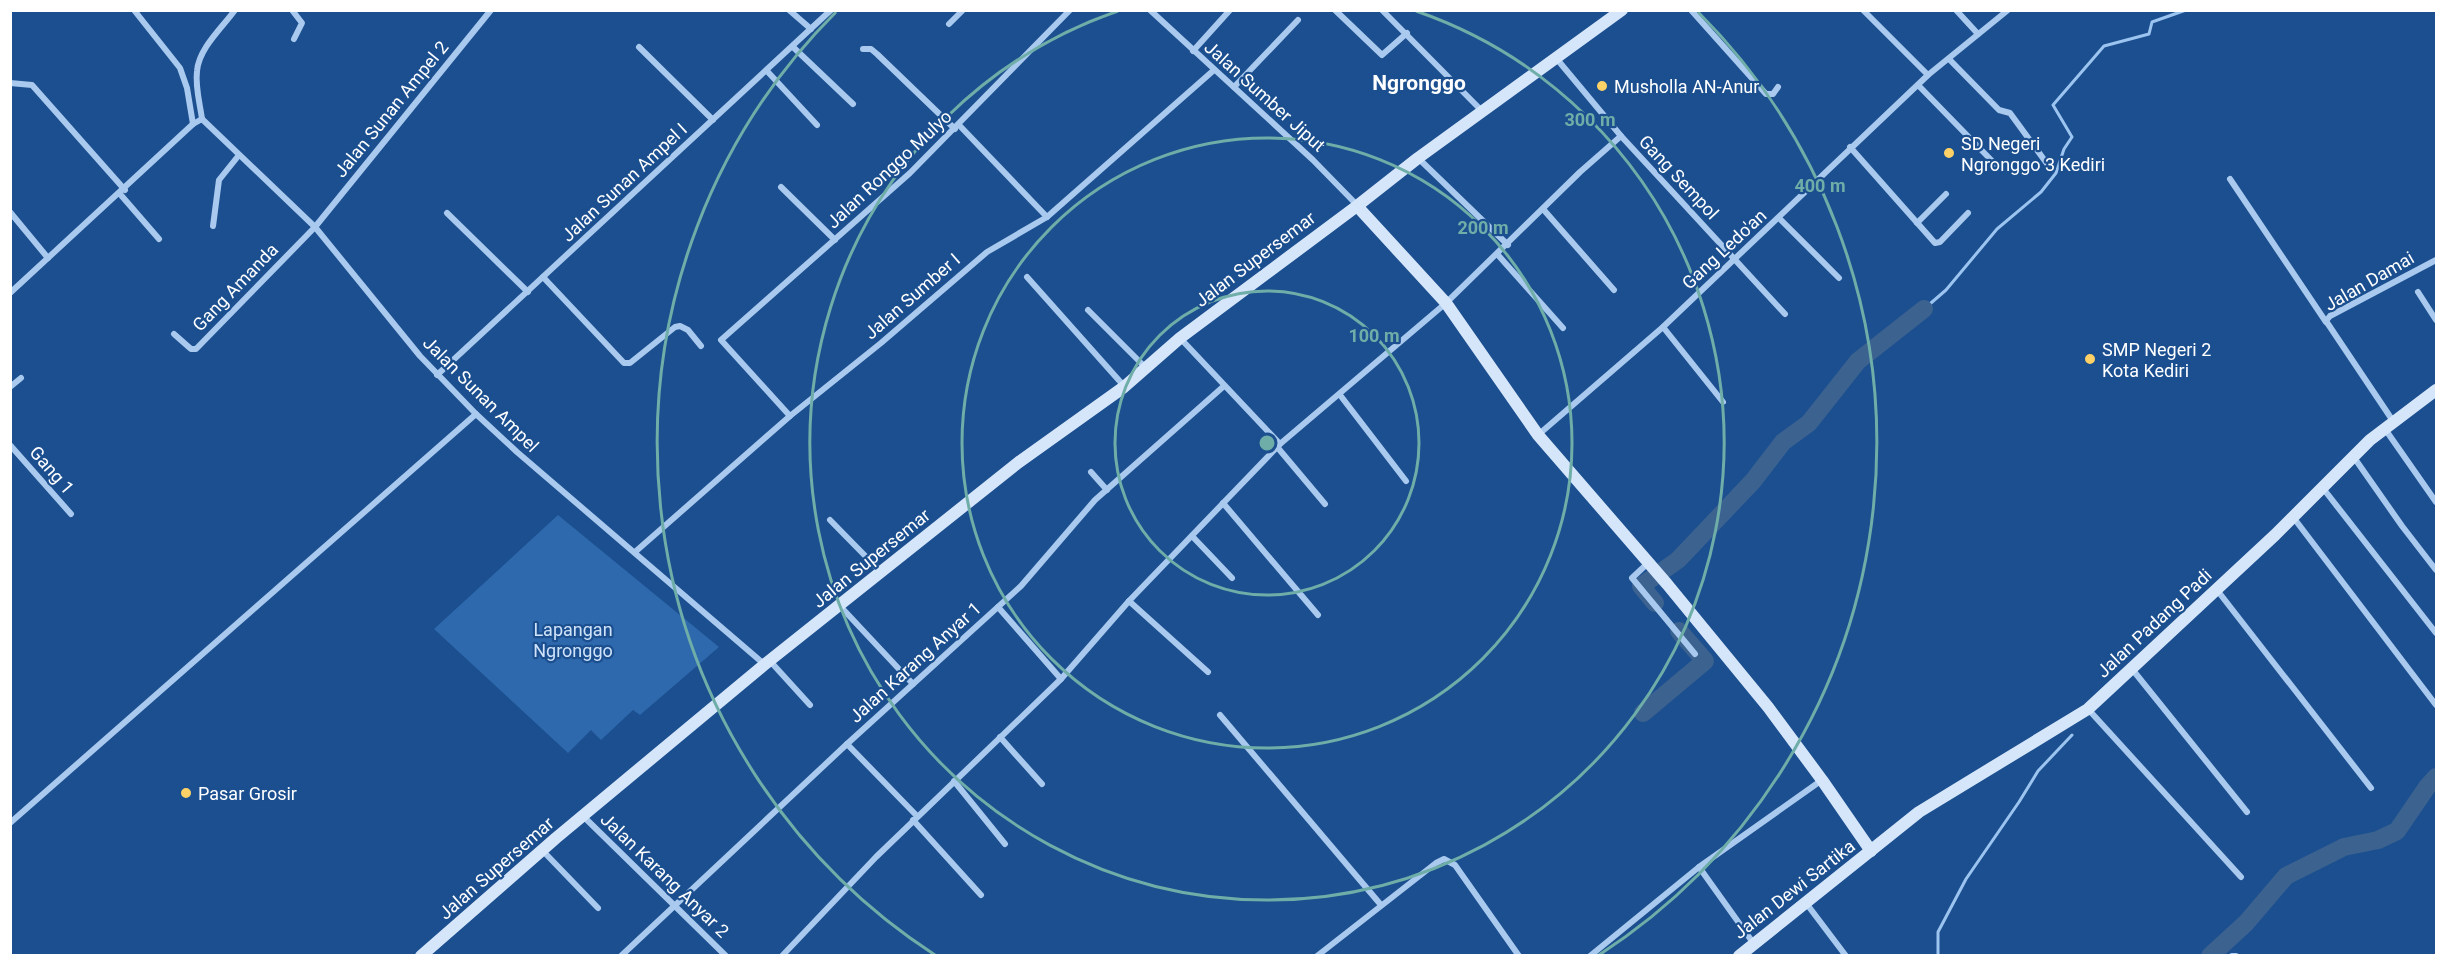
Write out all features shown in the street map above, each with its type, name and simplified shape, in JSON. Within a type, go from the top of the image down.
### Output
[{"type":"main road","name":"Jalan Supersemar","points":[[421,956],[542,850],[767,662],[1035,450],[1124,387],[1180,338],[1418,158],[1622,10]]},
{"type":"main road","points":[[1357,206],[1446,303],[1538,435],[1651,565],[1768,708],[1871,851]]},
{"type":"main road","name":"Jalan Padang Padi","points":[[1871,851],[1928,807],[2088,709],[2293,516],[2353,456],[2389,425],[2436,393]]},
{"type":"main road","name":"Jalan Dewi Sartika","points":[[1739,956],[1871,851]]},
{"type":"street","points":[[134,10],[180,68],[188,88],[193,124]]},
{"type":"street","points":[[10,293],[193,124],[202,119],[197,68],[205,49],[235,10]]},
{"type":"street","points":[[292,10],[302,23],[294,39]]},
{"type":"street","name":"Jalan Sunan Ampel 2","points":[[315,227],[491,10]]},
{"type":"street","points":[[789,10],[811,29]]},
{"type":"street","name":"Jalan Sunan Ampel I","points":[[437,375],[831,10]]},
{"type":"street","points":[[949,24],[963,10]]},
{"type":"street","name":"Jalan Ronggo Mulyo","points":[[790,416],[721,340],[890,192],[957,127],[1070,10]]},
{"type":"street","name":"Jalan Sumber Jiput","points":[[1150,10],[1333,179],[1357,206]]},
{"type":"street","points":[[1193,51],[1230,10]]},
{"type":"street","points":[[1335,10],[1382,55],[1407,33]]},
{"type":"street","points":[[1383,10],[1482,111]]},
{"type":"street","points":[[1691,10],[1763,91],[1771,95],[1778,87]]},
{"type":"street","points":[[1863,10],[1928,75]]},
{"type":"street","points":[[1956,10],[1978,34]]},
{"type":"street","name":"Gang Ledo'an","points":[[1538,435],[1663,327],[1928,75],[2008,10]]},
{"type":"street","points":[[1234,87],[1298,20]]},
{"type":"street","points":[[639,47],[713,120]]},
{"type":"street","points":[[793,47],[853,104]]},
{"type":"street","points":[[862,49],[871,50],[877,54],[957,127],[1047,217]]},
{"type":"street","name":"Gang Sempol","points":[[1556,58],[1621,136],[1785,314]]},
{"type":"street","points":[[1948,59],[1999,110],[2010,113],[2048,165]]},
{"type":"street","name":"Jalan Sumber I","points":[[635,552],[790,416],[881,343],[987,252],[1047,217],[1214,70]]},
{"type":"street","points":[[767,71],[817,124]]},
{"type":"street","points":[[10,83],[32,85],[159,239]]},
{"type":"street","points":[[1918,86],[1995,164]]},
{"type":"street","name":"Jalan Sunan Ampel","points":[[202,119],[315,227],[437,375],[476,414],[517,452],[767,662],[810,705]]},
{"type":"street","points":[[782,956],[915,818],[1062,679],[1129,601],[1279,446],[1446,303],[1621,136]]},
{"type":"street","points":[[1850,147],[1933,241],[1938,243],[1968,213]]},
{"type":"street","points":[[213,226],[217,185],[239,155]]},
{"type":"street","points":[[1418,158],[1508,244]]},
{"type":"street","points":[[2230,179],[2326,322]]},
{"type":"street","points":[[781,187],[835,240]]},
{"type":"street","points":[[1917,223],[1946,194]]},
{"type":"street","points":[[1543,209],[1614,290]]},
{"type":"street","points":[[10,212],[48,258]]},
{"type":"street","points":[[447,213],[528,292]]},
{"type":"street","points":[[1779,218],[1839,278]]},
{"type":"street","name":"Gang Amanda","points":[[174,334],[191,349],[196,349],[315,227]]},
{"type":"street","points":[[1498,255],[1563,328]]},
{"type":"street","name":"Jalan Damai","points":[[2436,260],[2330,316],[2326,322],[2436,502]]},
{"type":"street","points":[[1027,277],[1124,387]]},
{"type":"street","points":[[543,278],[624,363],[630,363],[675,327],[680,326],[688,330],[701,346]]},
{"type":"street","points":[[2418,292],[2436,320]]},
{"type":"street","points":[[1088,310],[1146,369]]},
{"type":"street","points":[[1663,327],[1723,402]]},
{"type":"street","points":[[1180,338],[1279,446],[1325,504]]},
{"type":"street","points":[[10,387],[21,378]]},
{"type":"street","name":"Jalan Karang Anyar 1","points":[[621,956],[847,744],[1021,586],[1095,500],[1224,386]]},
{"type":"street","points":[[1340,395],[1406,481]]},
{"type":"street","points":[[10,823],[476,414]]},
{"type":"street","name":"Gang 1","points":[[10,445],[70,514]]},
{"type":"street","points":[[2353,456],[2436,570]]},
{"type":"street","points":[[1091,472],[1107,489]]},
{"type":"street","points":[[2321,486],[2436,633]]},
{"type":"street","points":[[1223,503],[1318,615]]},
{"type":"street","points":[[2293,516],[2436,705]]},
{"type":"street","points":[[830,520],[881,573]]},
{"type":"street","points":[[1192,536],[1232,578]]},
{"type":"street","points":[[1651,565],[1632,578],[1695,654]]},
{"type":"street","points":[[2216,589],[2371,788]]},
{"type":"street","points":[[1129,601],[1208,672]]},
{"type":"street","points":[[840,606],[913,684]]},
{"type":"street","points":[[998,607],[1062,679]]},
{"type":"street","points":[[2132,669],[2247,812]]},
{"type":"street","points":[[2088,709],[2241,877]]},
{"type":"street","points":[[1220,715],[1382,905]]},
{"type":"street","points":[[1000,736],[1042,784]]},
{"type":"street","points":[[847,744],[981,895]]},
{"type":"street","points":[[1590,956],[1699,867],[1822,780]]},
{"type":"street","points":[[954,781],[1005,844]]},
{"type":"street","name":"Jalan Karang Anyar 2","points":[[584,817],[726,956]]},
{"type":"street","points":[[542,850],[597,908]]},
{"type":"street","points":[[1317,956],[1436,862],[1447,860],[1455,865],[1519,956]]},
{"type":"street","points":[[1699,867],[1754,944]]},
{"type":"street","points":[[1806,903],[1846,956]]},
{"type":"green space","name":"Lapangan Ngronggo","points":[[558,515],[719,647],[640,715],[633,710],[601,740],[591,730],[568,753],[434,629]]},
{"type":"waterway","points":[[1924,309],[1946,290],[1997,229],[2041,192],[2056,173],[2064,149],[2072,137],[2053,105],[2104,46],[2149,34],[2152,22],[2186,10]]},
{"type":"waterway","points":[[1655,603],[1641,586],[1678,560],[1753,481],[1783,442],[1809,423],[1858,361],[1924,309]]},
{"type":"waterway","points":[[1643,713],[1705,661],[1679,631]]},
{"type":"waterway","points":[[1938,956],[1938,932],[1966,879],[2038,771],[2072,735]]},
{"type":"waterway","points":[[2210,956],[2246,923],[2286,876],[2344,847],[2378,840],[2397,831],[2436,777]]},
{"type":"place","name":"Musholla AN-Anur","points":[[1602,86]]},
{"type":"place","name":"SD Negeri Ngronggo 3 Kediri","points":[[1949,153]]},
{"type":"place","name":"SMP Negeri 2 Kota Kediri","points":[[2090,359]]},
{"type":"place","name":"Pasar Grosir","points":[[186,793]]},
{"type":"district","name":"Ngronggo","points":[[1419,83]]}]
